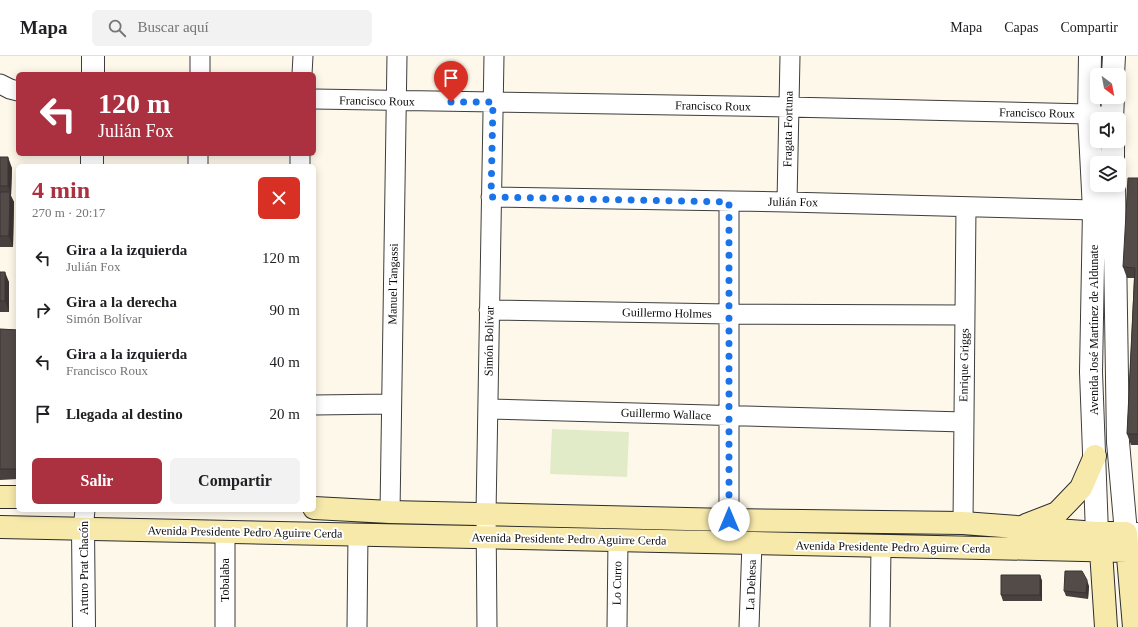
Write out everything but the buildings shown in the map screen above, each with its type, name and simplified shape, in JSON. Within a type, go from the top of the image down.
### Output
[{"type":"main road","points":[[1022,527],[1057,513],[1081,488],[1095,456]]},
{"type":"main road","points":[[0,497],[16,497]]},
{"type":"main road","name":"Avenida Presidente Pedro Aguirre Cerda","points":[[316,508],[390,512],[729,520],[963,523],[1022,527],[1099,542]]},
{"type":"main road","name":"Avenida Presidente Pedro Aguirre Cerda","points":[[0,527],[84,519],[225,532],[486,538],[881,546],[1132,542]]},
{"type":"main road","name":"Avenida José Martínez de Aldunate","points":[[1099,542],[1106,627]]},
{"type":"main road","name":"Avenida José Martínez de Aldunate","points":[[1132,542],[1134,627]]},
{"type":"street","points":[[93,72],[94,56]]},
{"type":"street","points":[[200,56],[200,72]]},
{"type":"street","points":[[302,72],[303,56]]},
{"type":"street","name":"Manuel Tangassi","points":[[390,512],[397,56]]},
{"type":"street","name":"Simón Bolívar","points":[[486,627],[486,514],[494,56]]},
{"type":"street","name":"Fragata Fortuna","points":[[787,202],[790,56]]},
{"type":"street","name":"Avenida José Martínez de Aldunate","points":[[1090,56],[1089,114],[1094,210],[1091,372],[1099,542]]},
{"type":"street","points":[[1113,68],[1114,56]]},
{"type":"street","points":[[0,84],[16,90]]},
{"type":"street","name":"Francisco Roux","points":[[316,100],[788,107],[1089,114],[1113,111]]},
{"type":"street","name":"Avenida José Martínez de Aldunate","points":[[1114,192],[1118,442],[1132,542]]},
{"type":"street","name":"Julián Fox","points":[[491,197],[787,202],[1094,210]]},
{"type":"street","points":[[729,202],[729,520]]},
{"type":"street","name":"Enrique Griggs","points":[[963,523],[966,207]]},
{"type":"street","name":"Guillermo Holmes","points":[[489,310],[729,314],[965,315]]},
{"type":"street","points":[[316,405],[391,404]]},
{"type":"street","name":"Guillermo Wallace","points":[[488,409],[964,422]]},
{"type":"street","name":"Arturo Prat Chacón","points":[[84,519],[84,627]]},
{"type":"street","name":"Tobalaba","points":[[225,532],[225,627]]},
{"type":"street","points":[[356,627],[358,534]]},
{"type":"street","name":"Lo Curro","points":[[617,627],[618,540]]},
{"type":"street","name":"La Dehesa","points":[[749,627],[752,543]]},
{"type":"street","points":[[880,627],[881,546]]},
{"type":"green space","points":[[552,429],[629,432],[627,477],[550,474]]},
{"type":"route","points":[[451,102],[493,102],[491,197],[729,202],[729,520]]}]
